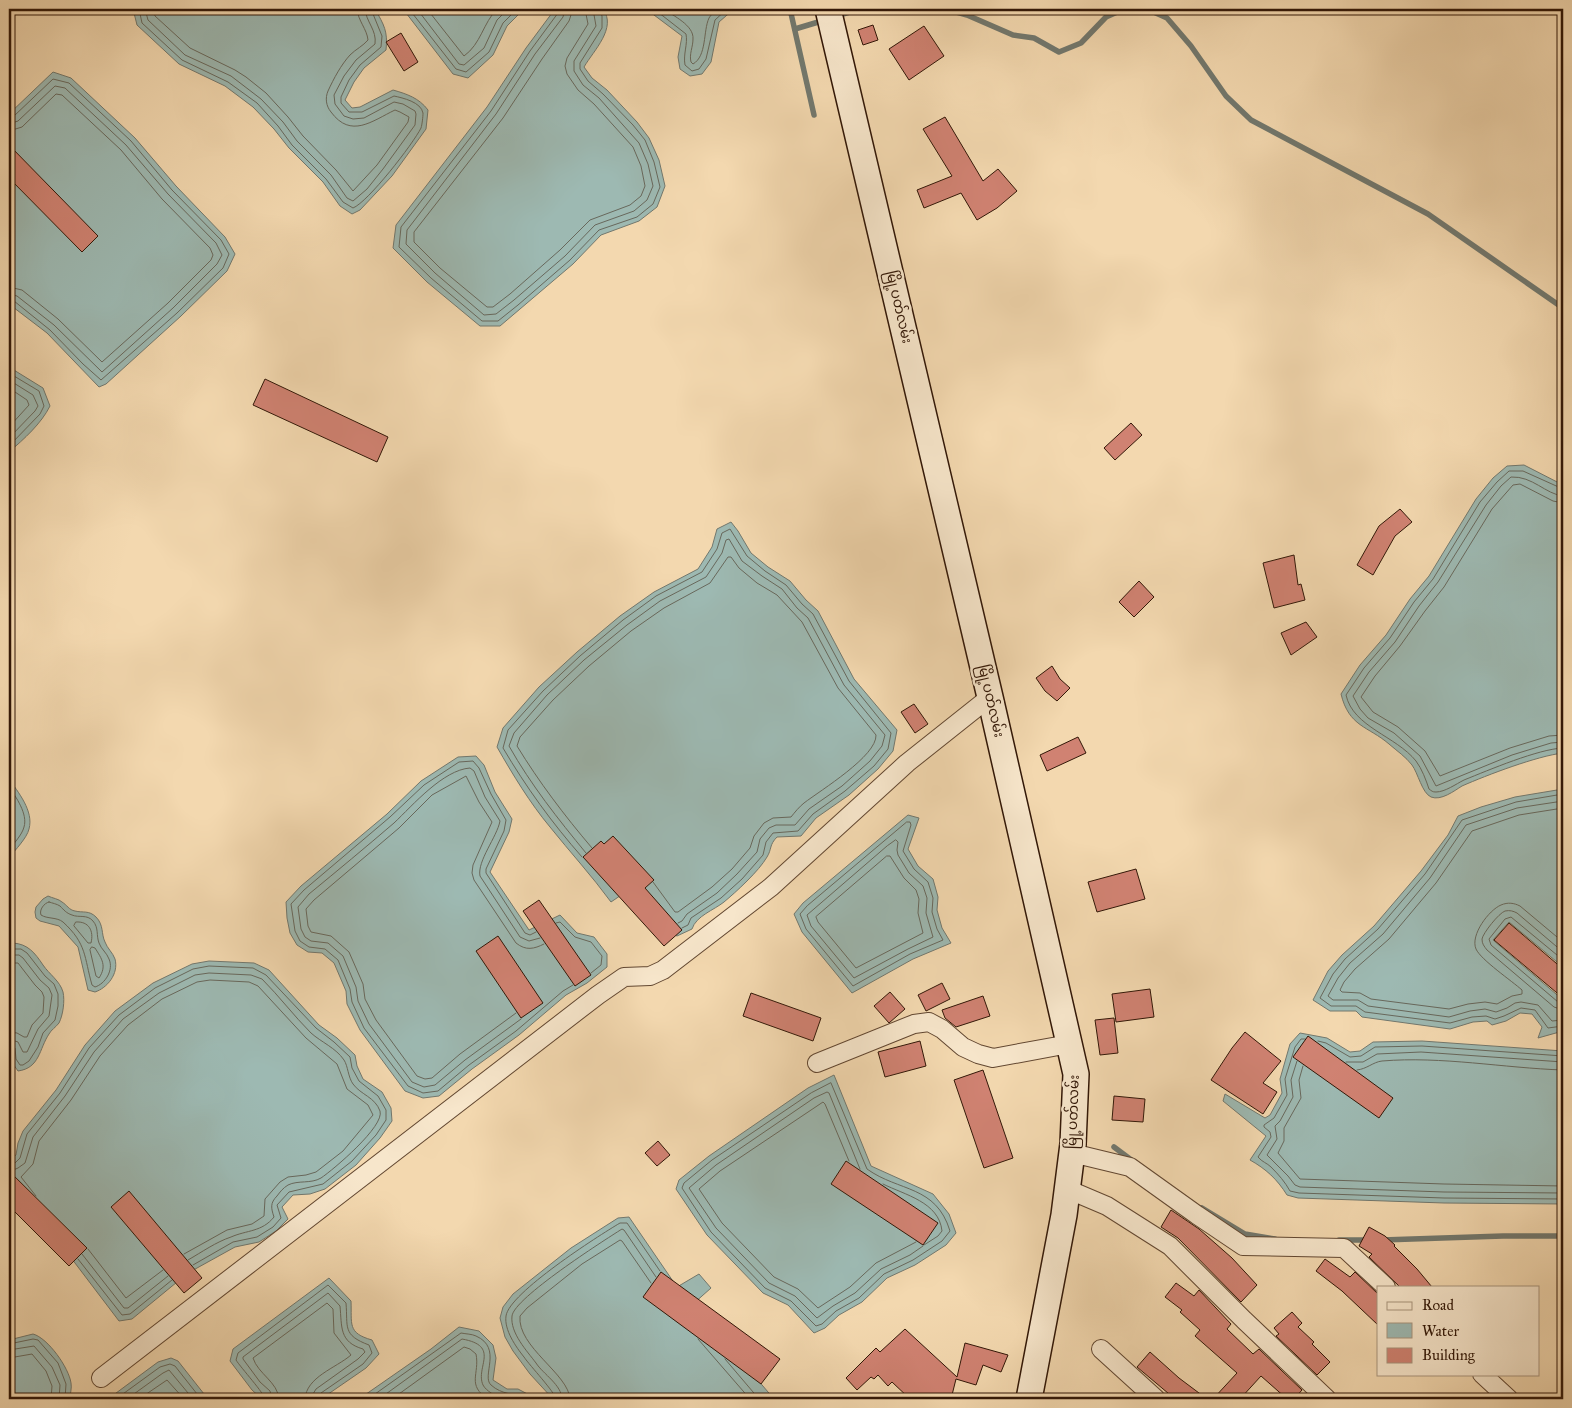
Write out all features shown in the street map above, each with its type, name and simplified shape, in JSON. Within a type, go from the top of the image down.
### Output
[{"type":"main road","name":"မြို့ပတ်လမ်း","points":[[828,9],[990,697],[1076,1074],[1068,1190],[1031,1398]]},
{"type":"street","points":[[101,1378],[598,994],[624,977],[650,976],[663,970],[771,887],[907,763],[990,697]]},
{"type":"street","points":[[817,1063],[914,1024],[929,1022],[942,1029],[963,1047],[993,1058],[1069,1044]]},
{"type":"street","points":[[1072,1153],[1130,1168],[1243,1246],[1344,1248],[1385,1286]]},
{"type":"street","points":[[1068,1190],[1107,1206],[1170,1246],[1327,1399]]},
{"type":"street","points":[[1101,1349],[1156,1399]]},
{"type":"street","points":[[1484,1376],[1510,1399]]},
{"type":"water","points":[[133,9],[375,9],[385,28],[386,50],[364,68],[345,100],[352,108],[360,107],[393,90],[403,93],[417,99],[428,110],[426,129],[392,176],[360,210],[352,214],[340,206],[323,182],[289,148],[253,107],[225,86],[179,64],[137,25]]},
{"type":"water","points":[[403,9],[524,9],[507,26],[493,55],[468,78],[453,74]]},
{"type":"water","points":[[555,9],[603,9],[607,16],[606,31],[584,67],[592,78],[607,90],[637,122],[649,138],[659,160],[665,186],[657,207],[639,221],[601,235],[573,264],[500,326],[480,326],[427,282],[393,248],[396,225],[487,107],[526,48]]},
{"type":"water","points":[[646,9],[734,9],[719,22],[711,62],[702,74],[690,76],[680,69],[678,57],[682,36]]},
{"type":"water","points":[[53,72],[71,78],[135,138],[176,186],[225,237],[235,254],[227,271],[181,316],[106,384],[99,387],[47,333],[9,304],[9,114]]},
{"type":"water","points":[[9,367],[43,388],[50,406],[37,425],[9,452]]},
{"type":"water","points":[[1524,465],[1563,485],[1563,753],[1526,762],[1498,772],[1462,786],[1443,797],[1431,797],[1425,791],[1407,759],[1381,738],[1354,720],[1344,705],[1341,694],[1360,665],[1386,635],[1410,599],[1429,576],[1476,499],[1493,478],[1507,466]]},
{"type":"water","points":[[731,522],[751,553],[790,581],[818,611],[854,679],[897,730],[893,751],[878,769],[849,795],[816,818],[801,836],[777,837],[759,869],[747,881],[724,902],[697,920],[692,929],[677,936],[666,931],[633,887],[611,902],[536,808],[497,747],[503,728],[539,687],[620,616],[654,592],[698,569],[712,547],[717,529]]},
{"type":"water","points":[[476,756],[484,765],[495,792],[512,819],[509,832],[490,872],[529,930],[560,915],[577,933],[594,937],[607,954],[607,967],[587,983],[566,995],[519,1035],[439,1096],[423,1098],[405,1091],[360,1030],[347,1004],[346,991],[334,963],[322,953],[308,952],[297,945],[290,933],[286,902],[301,886],[387,814],[421,781],[458,757]]},
{"type":"water","points":[[9,779],[24,802],[30,822],[26,836],[9,858]]},
{"type":"water","points":[[1563,789],[1563,967],[1509,922],[1493,940],[1563,1000],[1563,1031],[1538,1038],[1542,1027],[1532,1014],[1520,1013],[1506,1021],[1492,1025],[1487,1021],[1473,1022],[1450,1029],[1362,1017],[1356,1011],[1330,1011],[1313,1000],[1328,971],[1342,955],[1374,926],[1421,871],[1448,835],[1458,816],[1515,797]]},
{"type":"water","points":[[908,815],[919,818],[908,849],[918,866],[933,879],[938,897],[937,910],[942,928],[951,943],[913,959],[852,993],[802,932],[794,914],[803,903]]},
{"type":"water","points":[[48,896],[61,901],[70,909],[91,913],[99,920],[104,939],[115,959],[116,965],[111,980],[99,990],[95,992],[88,990],[78,947],[59,926],[40,921],[36,918],[36,907]]},
{"type":"water","points":[[13,943],[23,945],[34,953],[59,984],[64,1000],[63,1012],[59,1023],[50,1033],[35,1062],[31,1066],[18,1071],[11,1061],[9,1045],[9,945]]},
{"type":"water","points":[[209,961],[254,963],[269,970],[319,1025],[337,1038],[355,1055],[357,1066],[363,1079],[382,1092],[391,1108],[392,1121],[356,1165],[325,1189],[310,1194],[293,1195],[282,1207],[288,1219],[276,1231],[259,1242],[235,1247],[188,1273],[132,1319],[119,1321],[56,1238],[9,1192],[9,1160],[16,1155],[23,1131],[56,1090],[85,1045],[115,1011],[153,983],[192,964]]},
{"type":"water","points":[[1300,1033],[1327,1038],[1350,1052],[1360,1051],[1373,1042],[1422,1041],[1563,1051],[1563,1204],[1444,1203],[1298,1198],[1287,1195],[1271,1175],[1250,1160],[1266,1136],[1223,1101],[1225,1094],[1265,1118],[1270,1115],[1282,1093],[1280,1079],[1290,1044]]},
{"type":"water","points":[[834,1075],[871,1166],[933,1194],[949,1214],[956,1233],[946,1245],[915,1265],[887,1278],[862,1302],[839,1315],[825,1328],[814,1333],[788,1305],[763,1293],[707,1235],[676,1189],[679,1180],[709,1156],[808,1088]]},
{"type":"water","points":[[629,1217],[677,1287],[699,1274],[711,1288],[693,1304],[774,1399],[553,1399],[530,1374],[505,1337],[500,1318],[503,1307],[513,1294],[571,1248],[618,1218]]},
{"type":"water","points":[[329,1278],[351,1301],[351,1322],[355,1331],[372,1340],[379,1354],[366,1368],[321,1399],[262,1399],[252,1390],[230,1361],[233,1349]]},
{"type":"water","points":[[459,1327],[479,1331],[493,1345],[496,1358],[493,1380],[507,1389],[518,1389],[537,1399],[359,1399],[431,1349]]},
{"type":"water","points":[[33,1334],[45,1341],[62,1362],[71,1383],[70,1399],[9,1399],[9,1340]]},
{"type":"water","points":[[171,1358],[178,1361],[208,1399],[108,1399],[158,1362]]},
{"type":"building","points":[[873,25],[878,40],[863,45],[858,30]]},
{"type":"building","points":[[924,26],[944,56],[909,80],[889,49]]},
{"type":"building","points":[[401,33],[418,62],[404,71],[386,42]]},
{"type":"building","points":[[945,117],[983,181],[998,169],[1017,191],[997,208],[977,220],[961,193],[924,208],[917,190],[952,176],[923,129]]},
{"type":"building","points":[[9,145],[98,236],[82,252],[9,178]]},
{"type":"building","points":[[265,379],[388,437],[377,462],[253,405]]},
{"type":"building","points":[[1131,423],[1142,435],[1115,460],[1104,448]]},
{"type":"building","points":[[1400,509],[1412,522],[1395,536],[1373,575],[1357,565],[1379,526]]},
{"type":"building","points":[[1294,555],[1298,585],[1301,584],[1305,600],[1274,608],[1263,563]]},
{"type":"building","points":[[1139,581],[1154,597],[1134,617],[1119,602]]},
{"type":"building","points":[[1306,622],[1317,637],[1291,655],[1281,633]]},
{"type":"building","points":[[1052,666],[1060,679],[1070,688],[1057,701],[1045,691],[1036,678]]},
{"type":"building","points":[[914,704],[928,724],[915,733],[901,712]]},
{"type":"building","points":[[1078,737],[1086,753],[1047,771],[1040,755]]},
{"type":"building","points":[[613,836],[654,880],[645,888],[682,930],[664,946],[583,857],[601,841],[604,844]]},
{"type":"building","points":[[1136,869],[1145,899],[1097,912],[1088,882]]},
{"type":"building","points":[[539,900],[591,975],[575,986],[523,911]]},
{"type":"building","points":[[1509,923],[1563,969],[1563,998],[1494,940]]},
{"type":"building","points":[[498,936],[543,1003],[521,1018],[476,951]]},
{"type":"building","points":[[942,983],[950,999],[926,1011],[918,995]]},
{"type":"building","points":[[1150,989],[1154,1017],[1116,1022],[1112,994]]},
{"type":"building","points":[[890,992],[905,1009],[889,1023],[874,1006]]},
{"type":"building","points":[[751,993],[821,1018],[813,1041],[743,1016]]},
{"type":"building","points":[[983,996],[990,1016],[956,1027],[945,1018],[942,1010]]},
{"type":"building","points":[[1114,1018],[1118,1053],[1100,1055],[1095,1020]]},
{"type":"building","points":[[1245,1032],[1281,1061],[1263,1083],[1277,1092],[1263,1114],[1211,1080]]},
{"type":"building","points":[[1308,1036],[1393,1098],[1379,1118],[1293,1057]]},
{"type":"building","points":[[920,1041],[926,1066],[885,1077],[878,1052]]},
{"type":"building","points":[[983,1070],[1013,1158],[984,1168],[954,1080]]},
{"type":"building","points":[[1114,1096],[1145,1099],[1143,1122],[1112,1120]]},
{"type":"building","points":[[658,1141],[670,1155],[657,1166],[645,1153]]},
{"type":"building","points":[[846,1161],[938,1223],[923,1245],[831,1184]]},
{"type":"building","points":[[9,1171],[87,1248],[69,1266],[9,1206]]},
{"type":"building","points":[[129,1191],[202,1278],[184,1293],[111,1207]]},
{"type":"building","points":[[1171,1210],[1199,1229],[1232,1258],[1257,1285],[1241,1302],[1178,1238],[1161,1227]]},
{"type":"building","points":[[1369,1227],[1385,1236],[1395,1245],[1431,1286],[1399,1286],[1369,1257],[1372,1254],[1359,1246]]},
{"type":"building","points":[[1325,1259],[1350,1277],[1355,1272],[1377,1293],[1377,1324],[1342,1291],[1316,1271]]},
{"type":"building","points":[[661,1272],[780,1359],[761,1384],[643,1297]]},
{"type":"building","points":[[1176,1283],[1194,1296],[1199,1290],[1231,1324],[1227,1329],[1253,1354],[1259,1349],[1302,1390],[1294,1399],[1287,1399],[1261,1376],[1240,1399],[1213,1399],[1237,1373],[1195,1336],[1200,1330],[1180,1312],[1182,1310],[1165,1297]]},
{"type":"building","points":[[1292,1312],[1302,1323],[1298,1327],[1314,1342],[1312,1344],[1330,1362],[1317,1375],[1276,1336],[1279,1334],[1274,1328]]},
{"type":"building","points":[[905,1329],[957,1377],[965,1343],[1008,1355],[1001,1372],[983,1365],[976,1385],[956,1379],[951,1399],[910,1399],[892,1382],[888,1386],[878,1375],[874,1379],[871,1377],[857,1390],[846,1378],[876,1348],[880,1352]]},
{"type":"building","points":[[1150,1352],[1179,1378],[1207,1399],[1175,1399],[1137,1367]]},
{"type":"waterway","points":[[790,9],[814,115]]},
{"type":"waterway","points":[[836,16],[853,11],[870,12],[888,9]]},
{"type":"waterway","points":[[946,9],[967,15],[1013,35],[1034,38],[1059,52],[1081,43],[1106,17],[1124,9]]},
{"type":"waterway","points":[[1147,9],[1167,18],[1191,46],[1226,96],[1251,120],[1428,214],[1563,308]]},
{"type":"waterway","points":[[795,29],[825,20]]},
{"type":"waterway","points":[[1114,1147],[1134,1162]]},
{"type":"waterway","points":[[1202,1208],[1245,1234],[1275,1239]]},
{"type":"waterway","points":[[1382,1240],[1563,1236]]},
{"type":"waterway","points":[[1339,1240],[1370,1240]]}]
